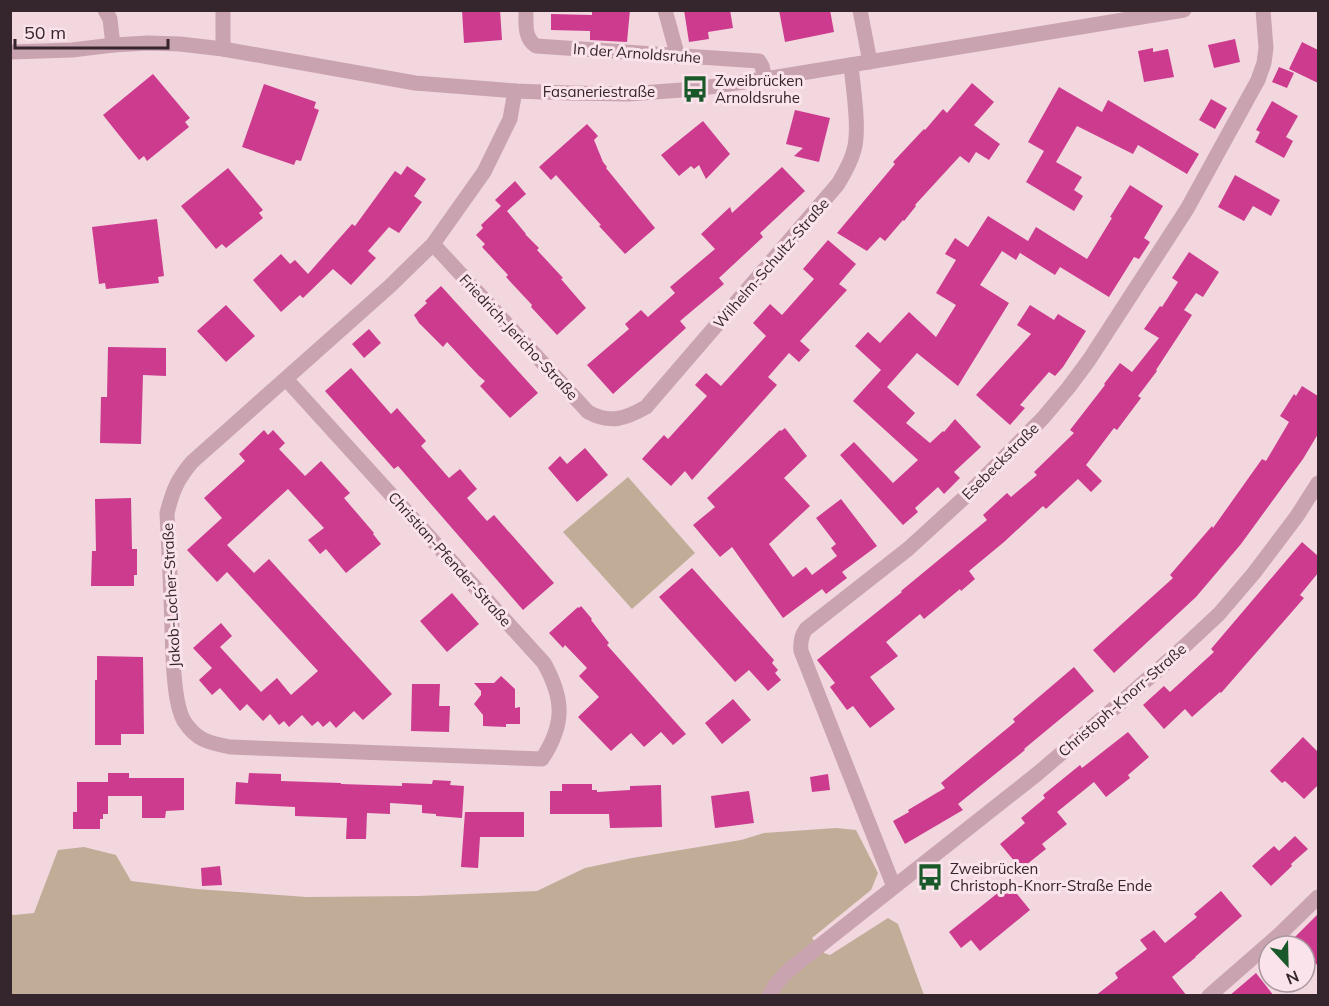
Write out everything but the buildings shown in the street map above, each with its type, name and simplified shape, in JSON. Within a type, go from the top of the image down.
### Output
[{"type":"street","points":[[105,10],[110,19],[113,45]]},
{"type":"street","points":[[223,10],[223,49]]},
{"type":"street","name":"In der Arnoldsruhe","points":[[526,10],[526,32],[531,43],[536,46],[759,61],[765,79]]},
{"type":"street","points":[[666,10],[678,57]]},
{"type":"street","points":[[860,10],[870,62]]},
{"type":"street","name":"Fasaneriestraße","points":[[10,52],[72,50],[147,43],[180,44],[223,49],[415,82],[515,91],[628,94],[695,89],[765,79],[1184,10]]},
{"type":"street","name":"Esebeckstraße","points":[[894,887],[801,651],[802,635],[806,629],[908,549],[1043,418],[1069,387],[1187,209],[1258,80],[1266,48],[1263,10]]},
{"type":"street","name":"Wilhelm-Schultz-Straße","points":[[612,420],[633,414],[646,406],[838,184],[847,170],[855,149],[856,127],[851,65]]},
{"type":"street","name":"Jakob-Locher-Straße","points":[[515,91],[510,119],[484,172],[433,244],[390,286],[192,462],[180,477],[167,513],[178,705],[183,720],[194,735],[209,744],[230,747],[542,759]]},
{"type":"street","name":"Friedrich-Jericho-Straße","points":[[433,244],[588,412],[612,420]]},
{"type":"street","name":"Christian-Pfender-Straße","points":[[286,380],[544,663],[555,681],[560,702],[558,727],[550,748],[542,759]]},
{"type":"street","name":"Christoph-Knorr-Straße","points":[[769,996],[789,970],[1037,774],[1219,614],[1254,573],[1297,516],[1318,483]]},
{"type":"street","points":[[1209,996],[1318,897]]},
{"type":"shaded area","points":[[628,477],[695,553],[632,609],[563,532]]},
{"type":"shaded area","points":[[836,828],[856,830],[878,873],[871,890],[812,938],[824,953],[830,955],[888,918],[898,924],[924,995],[11,995],[10,914],[34,913],[58,850],[84,847],[116,855],[131,881],[196,889],[307,897],[417,896],[537,891],[585,868],[632,858],[741,840],[764,833]]},
{"type":"place","name":"Zweibrücken Arnoldsruhe","points":[[695,89]]},
{"type":"place","name":"Zweibrücken Christoph-Knorr-Straße Ende","points":[[930,877]]}]
